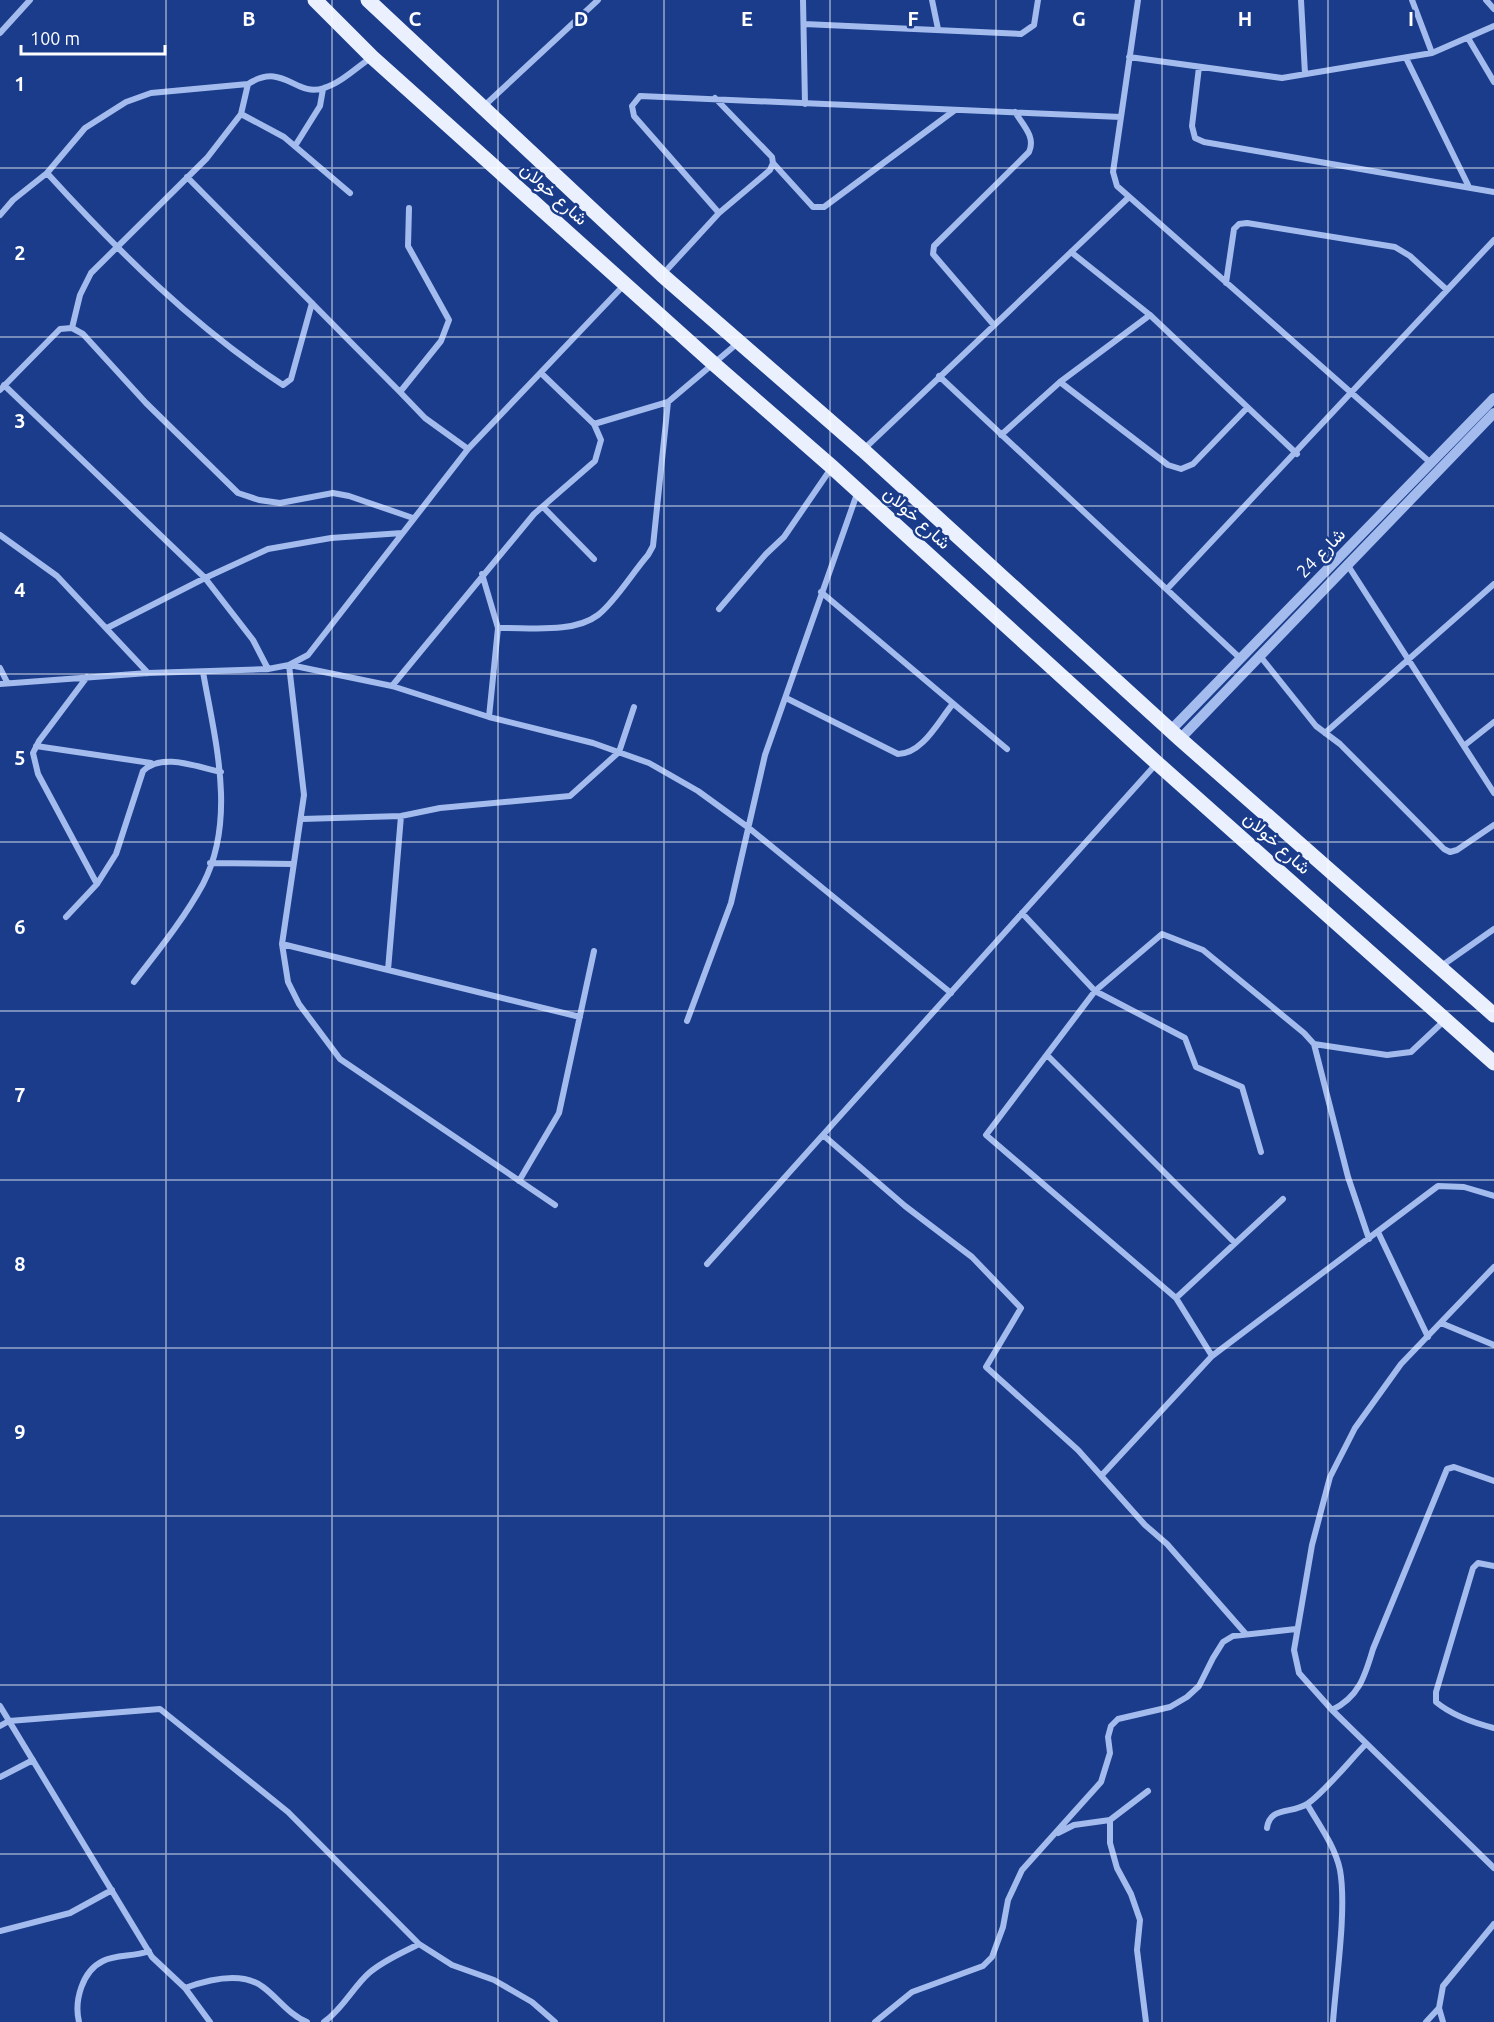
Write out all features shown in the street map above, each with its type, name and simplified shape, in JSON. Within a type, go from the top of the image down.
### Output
[{"type":"main road","name":"شارع خولان","points":[[315,0],[372,57],[832,467],[1157,763],[1494,1063]]},
{"type":"main road","name":"شارع خولان","points":[[368,0],[662,274],[863,450],[1176,735],[1494,1015]]},
{"type":"street","points":[[0,33],[30,0]]},
{"type":"street","points":[[483,107],[598,0]]},
{"type":"street","points":[[803,0],[805,104]]},
{"type":"street","points":[[932,0],[938,29]]},
{"type":"street","points":[[804,24],[1021,34],[1034,25],[1038,0]]},
{"type":"street","points":[[1138,0],[1113,172],[1117,186],[1431,464]]},
{"type":"street","points":[[1301,0],[1305,75]]},
{"type":"street","points":[[1412,0],[1432,53]]},
{"type":"street","points":[[1486,0],[1494,9]]},
{"type":"street","points":[[1129,57],[1282,78],[1432,53],[1494,26]]},
{"type":"street","points":[[1468,38],[1494,82]]},
{"type":"street","points":[[0,215],[13,200],[47,173],[86,128],[126,102],[151,93],[248,84],[262,76],[274,75],[309,89],[323,89],[372,57]]},
{"type":"street","points":[[1406,58],[1469,187]]},
{"type":"street","points":[[1198,67],[1192,126],[1195,138],[1204,142],[1494,192]]},
{"type":"street","points":[[72,328],[80,295],[91,273],[207,158],[241,114],[248,84]]},
{"type":"street","points":[[295,146],[320,106],[323,89]]},
{"type":"street","points":[[719,213],[634,117],[632,106],[640,96],[1121,117]]},
{"type":"street","points":[[714,98],[772,158],[773,163],[813,207],[824,207],[955,110]]},
{"type":"street","points":[[993,324],[933,254],[934,246],[1029,152],[1031,138],[1016,112]]},
{"type":"street","points":[[241,114],[284,137],[350,193]]},
{"type":"street","points":[[662,274],[719,213],[770,170],[773,163]]},
{"type":"street","points":[[47,173],[115,247],[213,336],[283,385],[291,379],[312,303]]},
{"type":"street","points":[[187,177],[400,392],[411,406],[468,449]]},
{"type":"street","points":[[863,450],[1129,197]]},
{"type":"street","points":[[400,392],[441,341],[449,320],[408,246],[409,208]]},
{"type":"street","points":[[1226,283],[1234,229],[1247,223],[1395,247],[1410,256],[1447,290]]},
{"type":"street","points":[[1168,588],[1297,454],[1494,240]]},
{"type":"street","points":[[1071,252],[1150,315],[1297,454]]},
{"type":"street","points":[[0,668],[4,683],[148,673],[268,669],[289,665],[308,655],[468,449],[625,284]]},
{"type":"street","points":[[1001,435],[1060,382],[1150,315]]},
{"type":"street","points":[[268,669],[254,640],[205,578],[2,388],[60,329],[72,328],[83,334],[146,403],[238,493],[258,500],[280,503],[333,493],[349,496],[413,518]]},
{"type":"street","points":[[594,424],[668,402],[739,341]]},
{"type":"street","points":[[392,686],[482,574],[543,507],[595,461],[601,440],[594,424],[542,373]]},
{"type":"street","points":[[939,376],[1168,588],[1240,659]]},
{"type":"street","points":[[1060,382],[1168,465],[1181,469],[1192,464],[1247,408]]},
{"type":"street","name":"شارع 24","points":[[1176,735],[1260,656],[1431,464],[1494,398]]},
{"type":"street","points":[[498,628],[563,626],[585,622],[599,614],[648,555],[653,546],[668,402]]},
{"type":"street","name":"شارع 24","points":[[1176,735],[1240,659],[1345,560],[1494,413]]},
{"type":"street","points":[[719,609],[766,554],[784,537],[832,467]]},
{"type":"street","points":[[687,1021],[731,903],[765,755],[858,491]]},
{"type":"street","points":[[543,507],[594,559]]},
{"type":"street","points":[[107,628],[268,549],[331,538],[402,533]]},
{"type":"street","points":[[0,535],[57,576],[148,673]]},
{"type":"street","points":[[1345,560],[1494,793]]},
{"type":"street","points":[[482,574],[498,628],[489,717]]},
{"type":"street","points":[[1325,734],[1494,584]]},
{"type":"street","points":[[821,592],[952,705],[1007,749]]},
{"type":"street","points":[[1260,656],[1316,726],[1346,750],[1444,849],[1450,852],[1457,850],[1494,825]]},
{"type":"street","points":[[289,665],[392,686],[489,717],[619,752],[649,763],[698,791],[749,828],[951,993]]},
{"type":"street","points":[[289,665],[304,795],[282,944],[288,982],[299,1004],[340,1059],[555,1205]]},
{"type":"street","points":[[134,982],[204,883],[218,841],[221,772],[203,672]]},
{"type":"street","points":[[87,677],[33,753],[38,774],[97,884]]},
{"type":"street","points":[[786,698],[898,754],[908,754],[917,748],[952,705]]},
{"type":"street","points":[[302,819],[401,816],[440,808],[570,795],[619,752],[634,707]]},
{"type":"street","points":[[1465,745],[1494,722]]},
{"type":"street","points":[[36,746],[151,763],[164,760],[221,772]]},
{"type":"street","points":[[66,917],[97,884],[116,854],[143,771],[151,763]]},
{"type":"street","points":[[707,1264],[1157,763]]},
{"type":"street","points":[[388,970],[401,816]]},
{"type":"street","points":[[210,862],[293,864]]},
{"type":"street","points":[[1022,913],[1095,991],[1185,1038],[1196,1067],[1242,1087],[1261,1152]]},
{"type":"street","points":[[1440,968],[1494,929]]},
{"type":"street","points":[[1212,1356],[1176,1298],[986,1135],[1095,991],[1162,934],[1203,950],[1314,1044],[1387,1055],[1411,1052],[1446,1019]]},
{"type":"street","points":[[282,944],[580,1017]]},
{"type":"street","points":[[519,1181],[559,1113],[594,951]]},
{"type":"street","points":[[1314,1044],[1348,1177],[1369,1239]]},
{"type":"street","points":[[1047,1055],[1234,1242]]},
{"type":"street","points":[[823,1135],[905,1206],[972,1257],[1021,1308],[986,1367],[1078,1450],[1145,1525],[1167,1544],[1245,1633]]},
{"type":"street","points":[[1101,1476],[1212,1356],[1438,1186],[1464,1187],[1494,1196]]},
{"type":"street","points":[[1176,1298],[1283,1199]]},
{"type":"street","points":[[1377,1232],[1428,1337]]},
{"type":"street","points":[[1494,1267],[1401,1364],[1355,1428],[1330,1477],[1312,1545],[1294,1650],[1299,1673],[1332,1710],[1494,1868]]},
{"type":"street","points":[[1441,1323],[1494,1345]]},
{"type":"street","points":[[1332,1710],[1351,1698],[1364,1679],[1373,1649],[1447,1469],[1454,1467],[1494,1481]]},
{"type":"street","points":[[1494,1566],[1478,1563],[1473,1568],[1436,1692],[1436,1702],[1443,1708],[1473,1723],[1494,1728]]},
{"type":"street","points":[[874,2022],[912,1992],[983,1966],[992,1957],[1003,1927],[1008,1900],[1022,1870],[1101,1782],[1110,1753],[1108,1737],[1111,1726],[1118,1719],[1128,1714],[1170,1707],[1187,1697],[1199,1686],[1223,1642],[1233,1636],[1296,1629]]},
{"type":"street","points":[[0,1706],[148,1951],[185,1988],[208,2022]]},
{"type":"street","points":[[0,1726],[9,1721],[160,1709],[288,1812],[419,1944],[452,1965],[494,1980],[532,2002],[555,2022]]},
{"type":"street","points":[[1267,1828],[1267,1822],[1278,1812],[1307,1804],[1366,1744]]},
{"type":"street","points":[[0,1777],[33,1760]]},
{"type":"street","points":[[1055,1835],[1074,1825],[1110,1821],[1148,1791]]},
{"type":"street","points":[[1307,1804],[1335,1853],[1340,1871],[1341,1910],[1334,2022]]},
{"type":"street","points":[[1110,1821],[1110,1843],[1117,1868],[1131,1894],[1140,1920],[1137,1950],[1146,2022]]},
{"type":"street","points":[[0,1931],[70,1913],[112,1890]]},
{"type":"street","points":[[1443,2022],[1439,2008],[1443,1986],[1494,1924]]},
{"type":"street","points":[[324,2022],[332,2017],[368,1974],[386,1960],[419,1944]]},
{"type":"street","points":[[79,2022],[76,2008],[87,1974],[103,1960],[148,1951]]},
{"type":"street","points":[[185,1988],[207,1981],[241,1979],[261,1985],[297,2018],[307,2022]]},
{"type":"street","points":[[1426,2022],[1439,2008]]}]
